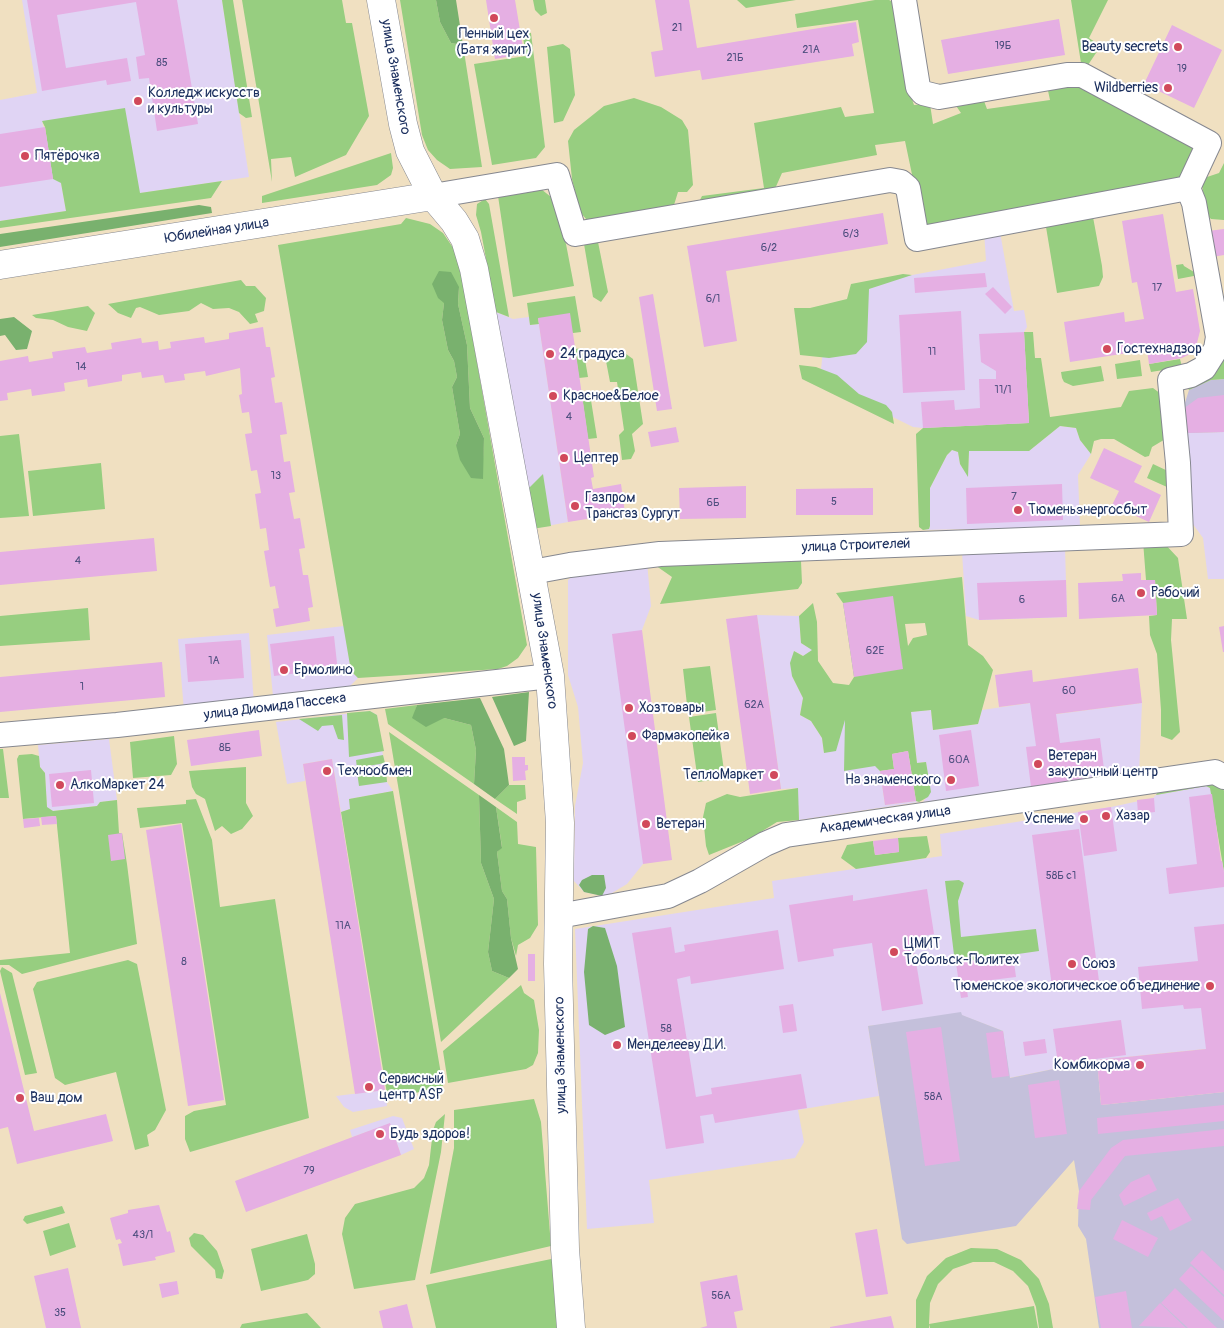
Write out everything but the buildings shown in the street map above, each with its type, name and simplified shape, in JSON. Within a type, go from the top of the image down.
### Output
[{"type":"main road","name":"улица Знаменского","points":[[382,0],[403,124],[410,151],[433,196],[454,221],[465,239],[474,269],[550,676],[560,823],[559,916],[565,1249],[571,1328]]},
{"type":"main road","name":"Юбилейная улица","points":[[0,265],[433,196]]},
{"type":"street","points":[[433,196],[557,175],[575,234],[890,180],[902,182],[908,188],[917,239],[1188,188],[1209,143],[1082,75],[1068,75],[939,97],[923,93],[918,87],[904,0]]},
{"type":"street","name":"улица Строителей","points":[[532,572],[577,563],[660,554],[1181,534],[1178,463],[1170,380],[1191,375],[1204,368],[1216,349],[1218,337],[1194,203],[1188,188]]},
{"type":"street","name":"улица Диомида Пассека","points":[[0,734],[126,724],[550,676]]},
{"type":"street","name":"Академическая улица","points":[[559,916],[668,896],[700,881],[765,844],[786,835],[1215,772],[1224,777]]},
{"type":"shaded area","name":"Колледж искусств и культуры","points":[[22,0],[222,0],[249,177],[140,193],[42,122],[61,183],[66,211],[0,221],[0,100],[37,93]]},
{"type":"shaded area","points":[[984,231],[1000,232],[1014,311],[1024,310],[1027,327],[1024,332],[1029,423],[913,427],[820,381],[826,317],[829,311],[856,293],[902,277],[986,261]]},
{"type":"shaded area","points":[[496,312],[513,319],[529,317],[530,325],[539,324],[568,522],[532,529]]},
{"type":"shaded area","points":[[1224,379],[1224,432],[1184,433],[1183,409],[1189,390],[1211,380]]},
{"type":"shaded area","points":[[1060,426],[1076,428],[1080,440],[1091,454],[1078,475],[1080,527],[923,530],[929,529],[930,526],[930,488],[947,455],[952,450],[958,452],[960,464],[968,476],[969,451],[1029,451]]},
{"type":"shaded area","points":[[1224,432],[1224,579],[1208,579],[1203,538],[1190,520],[1184,433]]},
{"type":"shaded area","points":[[1065,547],[1067,617],[979,620],[966,616],[962,552]]},
{"type":"shaded area","points":[[647,562],[651,606],[642,630],[643,864],[627,884],[612,893],[602,896],[584,892],[574,881],[575,806],[583,763],[578,707],[568,675],[568,580],[582,568]]},
{"type":"shaded area","points":[[757,615],[799,616],[801,643],[813,650],[804,656],[794,651],[792,676],[803,698],[800,715],[811,721],[822,738],[824,753],[845,718],[880,771],[885,805],[919,802],[799,820],[797,788],[781,789]]},
{"type":"shaded area","points":[[344,626],[351,671],[358,678],[348,688],[273,696],[267,635]]},
{"type":"shaded area","points":[[249,633],[254,704],[184,711],[178,639]]},
{"type":"shaded area","points":[[1030,703],[1050,715],[1142,703],[1139,774],[923,802],[930,792],[926,762],[917,763],[911,712],[931,710],[933,730],[978,724],[982,710]]},
{"type":"shaded area","points":[[370,711],[377,715],[387,782],[393,791],[349,799],[351,809],[341,812],[332,759],[303,764],[305,781],[287,784],[276,722]]},
{"type":"shaded area","points":[[109,739],[117,800],[100,802],[97,806],[53,811],[47,808],[45,773],[40,767],[38,745]]},
{"type":"shaded area","points":[[1206,786],[1210,788],[1212,794],[1220,861],[1222,861],[1224,872],[1224,1047],[1097,1060],[1009,1078],[1003,1031],[961,1015],[868,1026],[879,1096],[798,1110],[804,1142],[795,1158],[649,1180],[654,1223],[587,1229],[575,929],[774,898],[772,881],[942,856],[940,834],[1111,807],[1153,798],[1156,795]]},
{"type":"shaded area","points":[[961,1012],[962,1015],[1003,1031],[1010,1078],[1097,1060],[1101,1105],[1224,1092],[1224,1328],[1099,1328],[1086,1239],[1078,1226],[1079,1191],[1074,1160],[1016,1226],[907,1244],[902,1239],[868,1026]]},
{"type":"shaded area","points":[[385,1090],[387,1106],[353,1112],[344,1107],[336,1096]]},
{"type":"shaded area","points":[[393,1116],[402,1118],[414,1149],[401,1155],[390,1124],[352,1137],[350,1130]]},
{"type":"green space","points":[[222,0],[233,0],[252,117],[246,118],[239,113]]},
{"type":"green space","points":[[242,0],[342,0],[346,23],[352,23],[369,116],[346,155],[295,177],[291,157],[271,159],[272,182]]},
{"type":"green space","points":[[400,0],[436,0],[440,22],[451,43],[463,45],[482,167],[450,169],[437,160],[428,150],[422,135]]},
{"type":"green space","points":[[436,0],[456,0],[463,45],[451,43],[440,22]]},
{"type":"green space","points":[[533,0],[545,0],[547,13],[541,16],[535,10]]},
{"type":"green space","points":[[737,0],[796,0],[746,8]]},
{"type":"green space","points":[[875,0],[889,0],[895,3],[911,96],[914,105],[930,104],[933,124],[961,113],[952,100],[984,101],[987,109],[1050,100],[1047,86],[1079,81],[1198,144],[1179,183],[923,227],[905,141],[875,145],[877,155],[782,173],[774,191],[703,203],[700,200],[702,196],[764,188],[754,123],[841,107],[845,117],[874,113],[858,20],[797,28],[795,14]]},
{"type":"green space","points":[[1071,0],[1108,0],[1089,38],[1098,44],[1098,50],[1088,65],[1081,63]]},
{"type":"green space","points":[[522,31],[531,33],[545,147],[536,158],[492,165],[474,64],[526,56]]},
{"type":"green space","points":[[563,44],[570,49],[575,95],[563,121],[554,123],[547,47]]},
{"type":"green space","points":[[634,98],[661,107],[682,120],[688,130],[693,185],[687,192],[678,192],[674,205],[595,223],[587,220],[580,212],[572,179],[568,141],[574,130],[604,106]]},
{"type":"green space","points":[[125,108],[140,193],[222,181],[211,198],[0,228],[0,221],[66,211],[61,183],[53,179],[45,127],[42,121]]},
{"type":"green space","points":[[391,153],[393,168],[391,175],[377,185],[262,203],[262,196]]},
{"type":"green space","points":[[1224,163],[1224,220],[1211,219],[1207,215],[1201,179],[1219,173]]},
{"type":"green space","points":[[541,189],[551,197],[556,210],[566,244],[574,286],[513,297],[498,196]]},
{"type":"green space","points":[[485,199],[489,204],[509,317],[496,312],[476,215],[477,204]]},
{"type":"green space","points":[[199,205],[211,207],[212,213],[0,247],[0,234]]},
{"type":"green space","points":[[1093,217],[1103,277],[1099,286],[1057,293],[1045,221]]},
{"type":"green space","points":[[406,218],[430,224],[443,233],[458,255],[527,645],[518,658],[507,666],[498,669],[358,678],[351,671],[278,245],[401,224]],"holes":[[[459,287],[458,304],[467,345],[470,408],[484,438],[482,479],[456,445],[460,434],[452,387],[457,377],[454,361],[448,350],[442,320],[444,303]]]},
{"type":"green space","points":[[591,239],[598,242],[608,292],[601,302],[593,297],[584,244]]},
{"type":"green space","points":[[1183,264],[1199,275],[1178,279],[1176,265]]},
{"type":"green space","points":[[439,271],[451,272],[459,287],[458,304],[467,345],[470,408],[484,438],[483,479],[471,478],[460,460],[456,445],[460,434],[452,387],[457,377],[454,361],[448,350],[442,320],[444,303],[438,298],[432,284]]},
{"type":"green space","points":[[903,274],[912,275],[869,289],[867,342],[856,354],[829,358],[800,355],[794,308],[810,308],[847,299],[851,284]]},
{"type":"green space","points":[[241,280],[246,286],[255,286],[266,298],[264,311],[255,314],[258,322],[250,324],[239,312],[229,308],[213,309],[201,303],[189,311],[159,315],[140,307],[136,308],[131,318],[118,313],[108,304]]},
{"type":"green space","points":[[575,296],[581,332],[573,333],[538,318],[539,324],[530,325],[527,303]]},
{"type":"green space","points":[[88,306],[95,313],[87,331],[68,327],[53,320],[36,318],[32,315]]},
{"type":"green space","points":[[14,317],[32,331],[27,349],[16,350],[5,335],[0,336],[0,319]]},
{"type":"green space","points":[[1024,332],[1033,332],[1035,358],[1041,358],[1050,417],[1121,407],[1129,391],[1153,388],[1161,394],[1167,438],[1152,447],[1149,456],[1145,457],[1114,439],[1094,441],[1091,454],[1080,440],[1076,428],[1060,426],[1029,451],[969,451],[968,477],[960,464],[958,452],[952,450],[947,455],[930,488],[930,526],[929,529],[923,530],[919,527],[916,434],[923,428],[1029,423]]},
{"type":"green space","points":[[1224,345],[1224,379],[1211,380],[1189,390],[1187,387]]},
{"type":"green space","points":[[583,348],[588,377],[579,378],[575,349]]},
{"type":"green space","points":[[622,351],[633,359],[643,424],[632,434],[635,451],[631,459],[622,460],[619,435],[624,430],[617,382],[610,382],[606,361],[610,354]]},
{"type":"green space","points":[[1180,359],[1182,367],[1151,372],[1149,364]]},
{"type":"green space","points":[[1140,360],[1142,376],[1117,379],[1115,364]]},
{"type":"green space","points":[[799,365],[816,367],[837,375],[859,394],[886,405],[892,412],[894,424],[802,379]]},
{"type":"green space","points":[[1101,366],[1104,381],[1073,386],[1064,382],[1062,378],[1061,372]]},
{"type":"green space","points":[[590,394],[597,438],[588,439],[582,396]]},
{"type":"green space","points":[[19,434],[29,516],[0,518],[0,436]]},
{"type":"green space","points":[[101,463],[105,509],[33,516],[28,471]]},
{"type":"green space","points":[[1153,464],[1170,472],[1167,487],[1147,478]]},
{"type":"green space","points":[[543,474],[551,526],[532,529],[526,491]]},
{"type":"green space","points":[[1143,541],[1164,543],[1178,558],[1187,619],[1172,619],[1171,640],[1180,732],[1172,740],[1161,736],[1157,654],[1150,635],[1149,616],[1157,615],[1155,580],[1146,580]]},
{"type":"green space","points":[[797,559],[801,561],[802,583],[798,589],[660,604],[672,577],[652,563]]},
{"type":"green space","points":[[962,577],[968,645],[983,656],[993,670],[978,724],[933,730],[931,710],[911,712],[917,763],[926,762],[931,792],[928,797],[919,802],[916,801],[908,751],[892,754],[894,769],[880,771],[875,766],[844,771],[845,720],[836,751],[824,753],[822,738],[811,721],[800,715],[803,698],[792,676],[790,663],[794,651],[803,656],[812,650],[801,643],[799,616],[813,603],[817,622],[818,661],[833,683],[849,685],[854,677],[843,603],[836,593]],"holes":[[[925,623],[927,635],[913,638],[908,646],[905,624]]]},
{"type":"green space","points":[[88,608],[90,640],[0,646],[0,616]]},
{"type":"green space","points":[[710,666],[716,710],[688,714],[683,669]]},
{"type":"green space","points":[[529,692],[526,741],[514,746],[492,697]]},
{"type":"green space","points":[[480,698],[504,749],[509,785],[495,799],[474,784],[476,750],[471,725],[444,718],[426,727],[412,718],[417,705]]},
{"type":"green space","points":[[417,705],[413,718],[444,718],[471,725],[476,750],[474,784],[388,724],[385,709]]},
{"type":"green space","points":[[370,711],[377,715],[384,751],[349,757],[347,713]]},
{"type":"green space","points":[[716,713],[725,778],[698,782],[689,717]]},
{"type":"green space","points":[[342,715],[344,740],[338,739],[333,725],[322,726],[318,731],[299,719]]},
{"type":"green space","points":[[389,732],[479,795],[481,863],[494,899],[488,952],[492,971],[509,978],[441,1042]]},
{"type":"green space","points":[[174,736],[177,764],[171,775],[133,778],[130,742]]},
{"type":"green space","points":[[0,749],[3,749],[9,798],[0,798]]},
{"type":"green space","points":[[32,754],[39,756],[40,767],[45,773],[47,807],[53,811],[97,806],[100,802],[117,800],[119,833],[122,833],[137,944],[22,974],[9,965],[0,965],[0,960],[70,953],[56,816],[23,819],[17,759],[19,755]]},
{"type":"green space","points":[[383,755],[385,763],[357,768],[356,760]]},
{"type":"green space","points":[[246,767],[246,803],[253,816],[242,829],[231,834],[222,826],[215,831],[205,799],[196,794],[192,787],[189,771]]},
{"type":"green space","points":[[386,768],[387,782],[359,786],[357,772]]},
{"type":"green space","points":[[1213,781],[1222,786],[1224,791],[1224,872],[1210,788],[1206,786],[1156,795],[1160,789]]},
{"type":"green space","points":[[509,785],[525,785],[526,799],[517,802],[517,814],[495,799]]},
{"type":"green space","points":[[798,788],[799,820],[777,822],[751,838],[709,855],[706,846],[703,817],[706,803],[727,794],[740,797]]},
{"type":"green space","points":[[393,791],[443,1086],[388,1100],[341,812],[350,809],[349,799]]},
{"type":"green space","points":[[479,795],[496,807],[502,848],[497,852],[502,891],[507,899],[511,938],[518,969],[509,978],[492,971],[488,952],[494,899],[481,863]]},
{"type":"green space","points":[[196,799],[212,840],[220,907],[275,899],[309,1118],[190,1152],[185,1139],[185,1116],[194,1111],[226,1105],[182,823],[140,828],[137,808],[186,804],[186,800]]},
{"type":"green space","points":[[496,807],[517,822],[518,844],[536,847],[538,925],[530,938],[518,945],[516,956],[511,938],[507,899],[502,891],[497,852],[502,847]]},
{"type":"green space","points":[[927,836],[930,852],[926,858],[856,869],[841,858],[847,845],[873,841],[875,855],[899,852],[898,838]]},
{"type":"green space","points":[[592,875],[604,875],[606,888],[602,896],[584,892],[579,885],[582,880]]},
{"type":"green space","points":[[959,880],[964,883],[958,901],[961,937],[1036,929],[1039,951],[955,963],[945,881]]},
{"type":"green space","points":[[593,926],[605,928],[617,966],[625,1027],[605,1035],[589,1025],[584,972],[588,929]]},
{"type":"green space","points":[[128,960],[137,964],[166,1110],[155,1130],[147,1135],[149,1146],[135,1150],[116,1072],[65,1085],[55,1078],[33,989],[37,982]]},
{"type":"green space","points":[[2,967],[12,973],[37,1073],[25,1075],[0,971]]},
{"type":"green space","points":[[521,985],[524,993],[534,1000],[539,1030],[538,1053],[533,1065],[526,1069],[448,1083],[443,1051]]},
{"type":"green space","points":[[534,1099],[541,1122],[551,1246],[430,1274],[454,1148],[454,1110]]},
{"type":"green space","points":[[445,1114],[441,1152],[415,1280],[354,1289],[342,1234],[345,1218],[355,1204],[414,1188],[424,1178],[429,1165],[433,1130],[436,1122]]},
{"type":"green space","points":[[62,1206],[65,1213],[27,1224],[23,1220],[25,1216]]},
{"type":"green space","points":[[69,1223],[76,1247],[50,1256],[43,1231]]},
{"type":"green space","points":[[194,1233],[203,1235],[217,1251],[224,1271],[222,1279],[216,1278],[215,1270],[191,1246],[189,1238]]},
{"type":"green space","points":[[307,1234],[315,1264],[315,1274],[308,1280],[261,1291],[251,1249]]},
{"type":"green space","points":[[971,1248],[997,1249],[1021,1260],[1039,1279],[1049,1304],[1053,1328],[1039,1328],[1036,1307],[1028,1286],[1013,1271],[994,1262],[973,1262],[953,1269],[938,1284],[930,1303],[929,1328],[916,1328],[916,1300],[927,1276],[946,1258]]},
{"type":"green space","points":[[556,1258],[563,1328],[436,1328],[426,1285]]},
{"type":"green space","points":[[1034,1306],[1038,1328],[930,1328],[929,1324]]},
{"type":"green space","points":[[307,1313],[321,1328],[240,1328],[242,1324]]},
{"type":"place","name":"Пенный цех (Батя жарит)","points":[[494,18]]},
{"type":"place","name":"Beauty secrets","points":[[1178,47]]},
{"type":"place","name":"Wildberries","points":[[1168,88]]},
{"type":"place","name":"Колледж искусств и культуры","points":[[138,101]]},
{"type":"place","name":"Пятёрочка","points":[[25,156]]},
{"type":"place","name":"Гостехнадзор","points":[[1107,349]]},
{"type":"place","name":"24 градуса","points":[[550,354]]},
{"type":"place","name":"Красное&Белое","points":[[553,396]]},
{"type":"place","name":"Цептер","points":[[564,458]]},
{"type":"place","name":"Газпром Трансгаз Сургут","points":[[575,506]]},
{"type":"place","name":"Тюменьэнергосбыт","points":[[1018,510]]},
{"type":"place","name":"Рабочий","points":[[1141,593]]},
{"type":"place","name":"Ермолино","points":[[284,670]]},
{"type":"place","name":"Хозтовары","points":[[629,708]]},
{"type":"place","name":"Фармакопейка","points":[[632,736]]},
{"type":"place","name":"Ветеран закупочный центр","points":[[1038,764]]},
{"type":"place","name":"Технообмен","points":[[327,771]]},
{"type":"place","name":"ТеплоМаркет","points":[[774,775]]},
{"type":"place","name":"На знаменского","points":[[951,780]]},
{"type":"place","name":"АлкоМаркет 24","points":[[60,785]]},
{"type":"place","name":"Хазар","points":[[1106,816]]},
{"type":"place","name":"Успение","points":[[1084,819]]},
{"type":"place","name":"Ветеран","points":[[646,824]]},
{"type":"place","name":"ЦМИТ Тобольск-Политех","points":[[894,952]]},
{"type":"place","name":"Союз","points":[[1072,964]]},
{"type":"place","name":"Тюменское экологическое объединение","points":[[1210,986]]},
{"type":"place","name":"Менделееву Д.И.","points":[[617,1045]]},
{"type":"place","name":"Комбикорма","points":[[1140,1065]]},
{"type":"place","name":"Сервисный центр ASP","points":[[369,1087]]},
{"type":"place","name":"Ваш дом","points":[[20,1098]]},
{"type":"place","name":"Будь здоров!","points":[[380,1134]]}]
